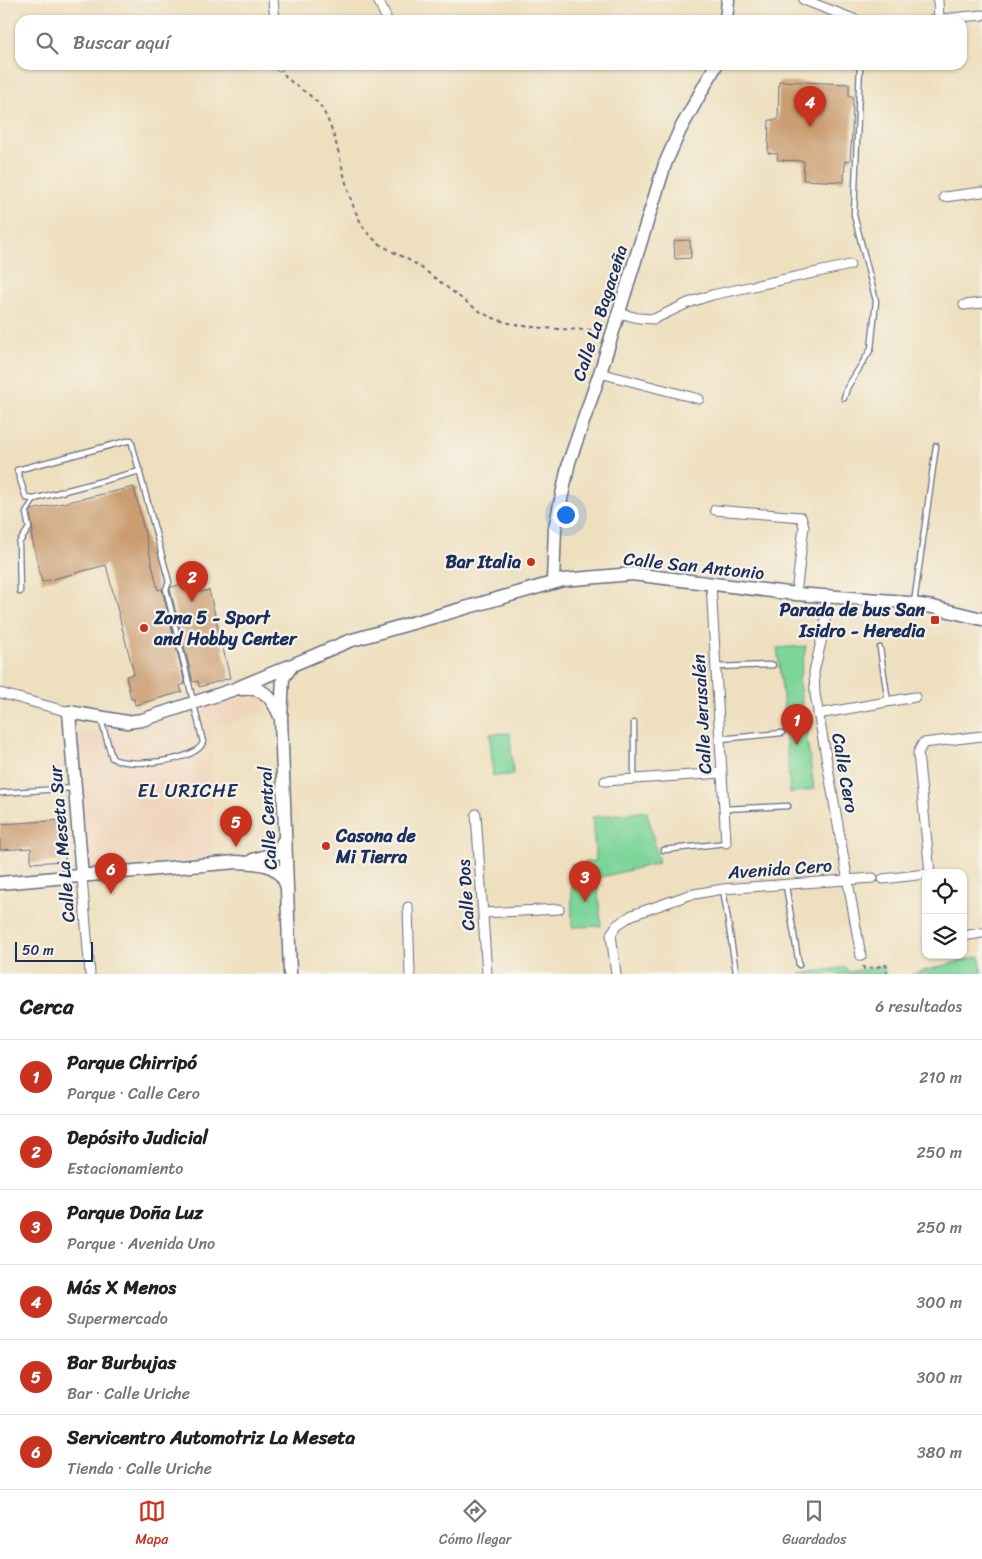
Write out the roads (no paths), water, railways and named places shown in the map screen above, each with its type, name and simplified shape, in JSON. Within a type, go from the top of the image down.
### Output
[{"type":"main road","points":[[726,15],[728,0]]},
{"type":"main road","name":"Calle La Bagaceña","points":[[553,582],[555,528],[569,462],[600,373],[665,164],[680,130],[713,70]]},
{"type":"main road","name":"Calle San Antonio","points":[[127,722],[142,720],[194,705],[349,641],[392,627],[553,582],[632,574],[796,594],[867,598],[914,604],[982,619]]},
{"type":"main road","name":"Calle Central","points":[[290,974],[289,894],[281,718],[283,678],[294,665]]},
{"type":"main road","points":[[235,689],[254,688],[266,692],[281,718]]},
{"type":"main road","points":[[69,712],[127,722]]},
{"type":"main road","name":"Calle La Meseta Sur","points":[[69,712],[82,877]]},
{"type":"main road","points":[[72,739],[79,725],[127,722]]},
{"type":"main road","points":[[0,883],[255,860],[277,853],[286,837]]},
{"type":"main road","points":[[80,860],[85,870],[100,874]]},
{"type":"main road","points":[[236,862],[258,864],[276,869],[283,876],[289,894]]},
{"type":"street","points":[[273,0],[274,15]]},
{"type":"street","points":[[378,0],[385,15]]},
{"type":"street","points":[[804,0],[827,4],[847,15]]},
{"type":"street","points":[[938,0],[939,15]]},
{"type":"street","points":[[967,17],[982,15]]},
{"type":"street","points":[[944,197],[982,192]]},
{"type":"street","points":[[619,313],[638,318],[654,319],[688,303],[712,295],[850,265]]},
{"type":"street","points":[[964,305],[982,303]]},
{"type":"street","points":[[600,373],[700,398]]},
{"type":"street","points":[[714,510],[801,517],[804,526],[796,594]]},
{"type":"street","name":"Calle Jerusalén","points":[[711,584],[726,843]]},
{"type":"street","name":"Calle Cero","points":[[826,596],[825,625],[814,672],[818,714],[861,956]]},
{"type":"street","points":[[0,693],[69,712]]},
{"type":"street","points":[[818,714],[915,697]]},
{"type":"street","points":[[930,869],[918,753],[920,746],[923,743],[982,736]]},
{"type":"street","points":[[605,781],[722,773]]},
{"type":"street","name":"Calle Dos","points":[[476,814],[487,974]]},
{"type":"street","points":[[883,879],[922,874]]},
{"type":"street","name":"Calle La Meseta Sur","points":[[82,877],[90,974]]},
{"type":"street","name":"Avenida Cero","points":[[616,974],[611,941],[613,930],[632,915],[689,895],[723,889],[786,886],[873,878]]},
{"type":"street","points":[[408,907],[410,974]]},
{"type":"street","points":[[484,913],[559,910]]},
{"type":"street","points":[[967,935],[982,933]]},
{"type":"lane","points":[[844,398],[847,388],[871,349],[876,301],[854,215],[860,70]]},
{"type":"lane","points":[[102,723],[112,758],[116,761],[144,762],[177,759],[191,755],[202,746],[203,742],[166,589],[169,582],[140,471],[131,440],[17,470],[26,498],[34,499],[140,471]]},
{"type":"lane","points":[[914,604],[936,446]]},
{"type":"lane","points":[[20,592],[19,543],[29,528],[26,513],[34,499]]},
{"type":"lane","points":[[880,648],[888,702]]},
{"type":"lane","points":[[716,667],[773,665]]},
{"type":"lane","points":[[634,723],[634,779]]},
{"type":"lane","points":[[720,739],[782,733]]},
{"type":"lane","points":[[0,793],[75,788]]},
{"type":"lane","points":[[724,809],[788,806]]},
{"type":"lane","points":[[664,850],[726,843]]},
{"type":"lane","points":[[786,886],[799,965]]},
{"type":"lane","points":[[723,889],[736,972]]},
{"type":"place","name":"Más X Menos","points":[[810,127]]},
{"type":"place","name":"Bar Italia","points":[[531,562]]},
{"type":"place","name":"Depósito Judicial","points":[[192,602]]},
{"type":"place","name":"Parada de bus San Isidro - Heredia","points":[[935,620]]},
{"type":"place","name":"Zona 5 - Sport and Hobby Center","points":[[144,628]]},
{"type":"place","name":"Parque Chirripó","points":[[797,745]]},
{"type":"place","name":"Casona de Mi Tierra","points":[[326,846]]},
{"type":"place","name":"Bar Burbujas","points":[[236,847]]},
{"type":"place","name":"Servicentro Automotriz La Meseta","points":[[111,894]]},
{"type":"place","name":"Parque Doña Luz","points":[[585,902]]},
{"type":"district","name":"EL URICHE","points":[[188,790]]}]
